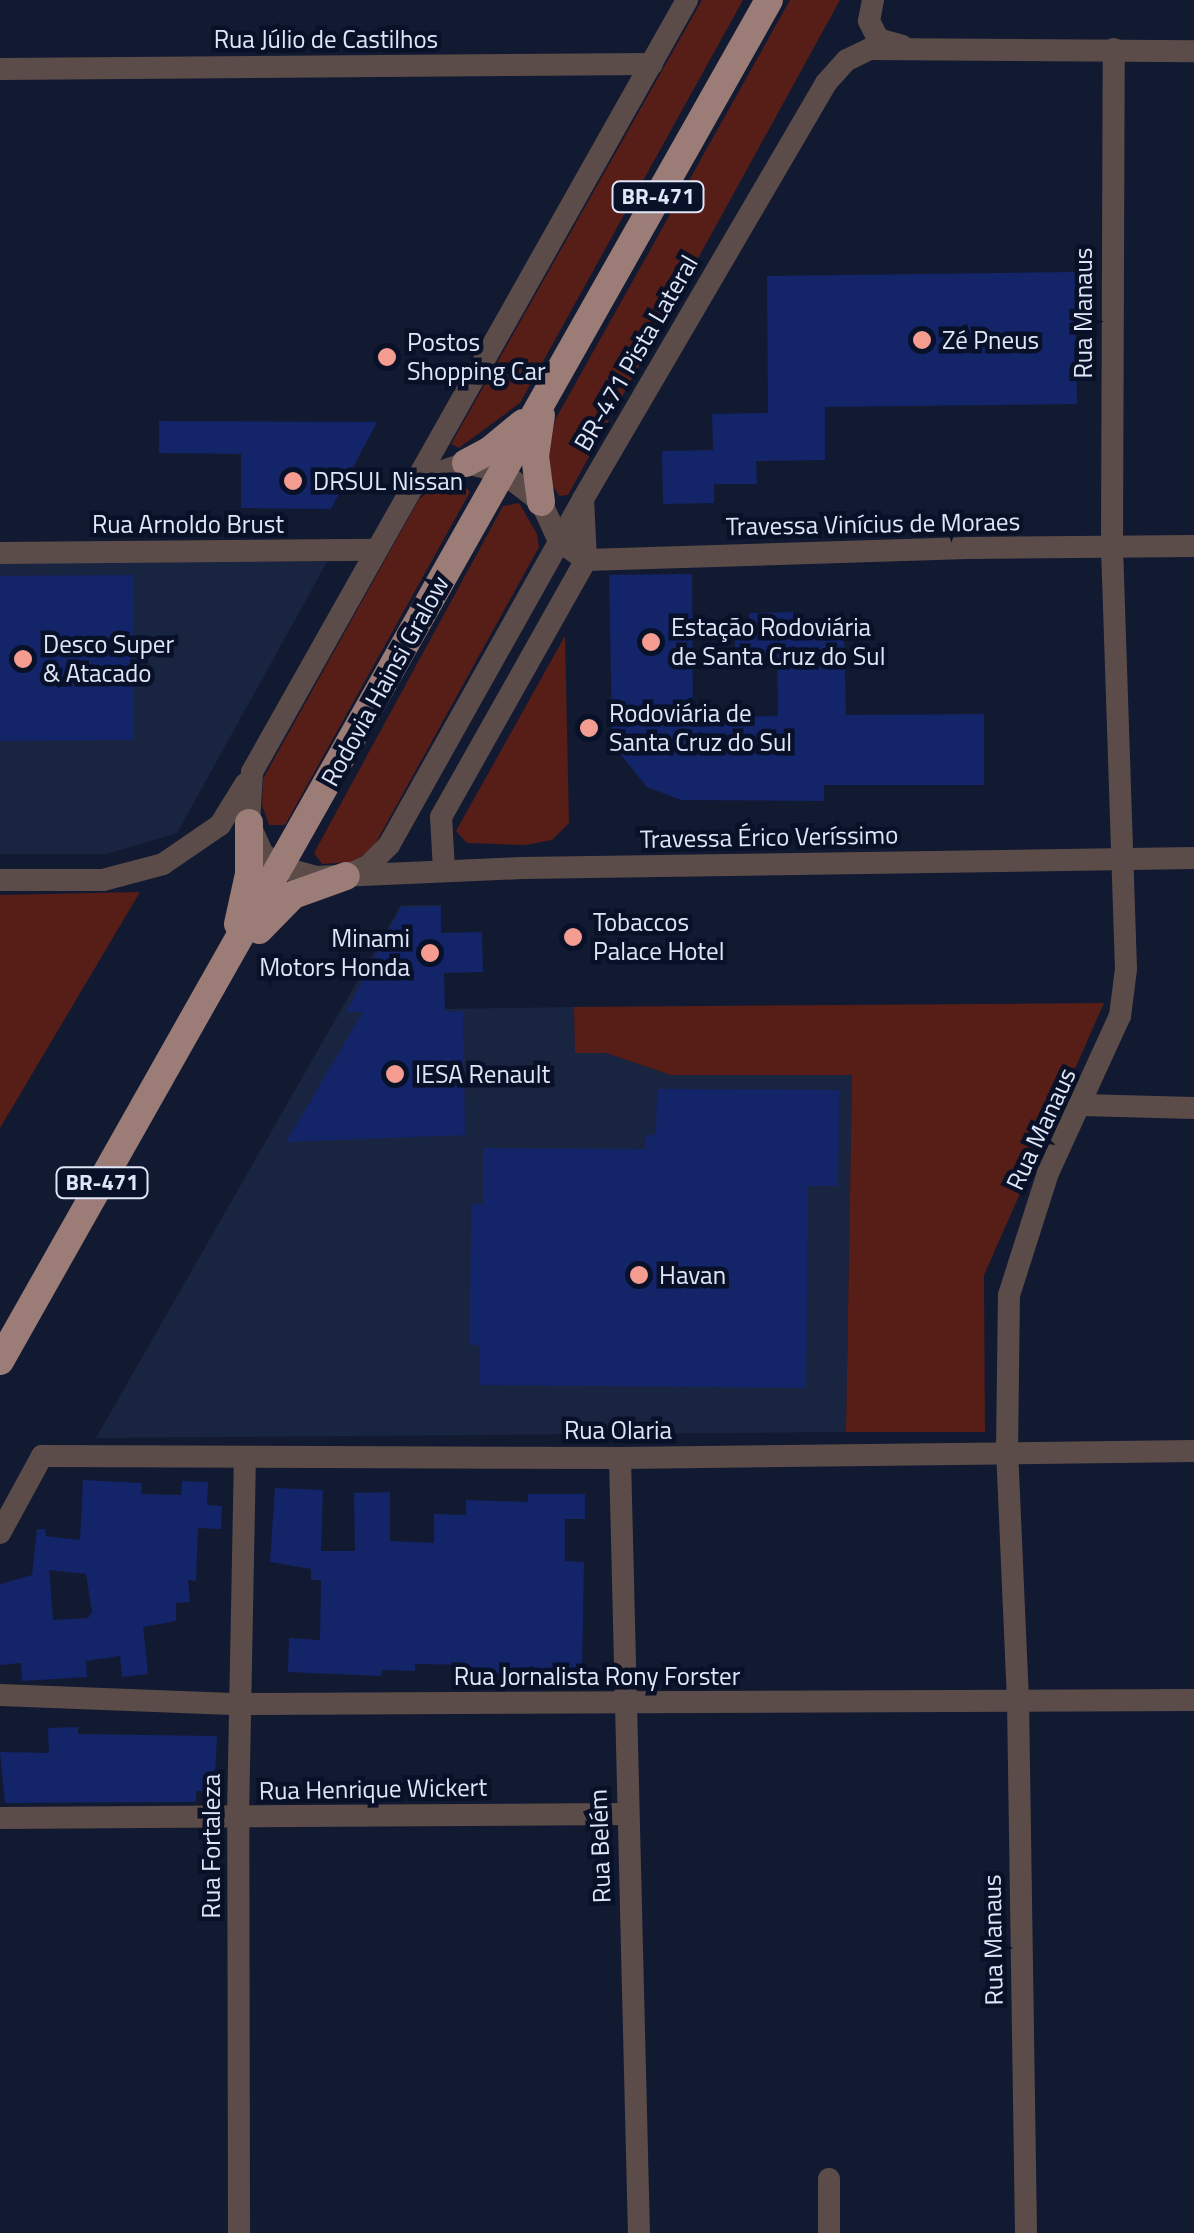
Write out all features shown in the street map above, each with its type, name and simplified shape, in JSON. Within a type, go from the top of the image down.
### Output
[{"type":"main road","name":"Rodovia Hainsi Gralow","points":[[0,1362],[769,0]]},
{"type":"main road","points":[[466,463],[519,428],[546,395]]},
{"type":"main road","points":[[540,502],[536,434],[546,395]]},
{"type":"main road","points":[[205,1004],[244,904],[250,874],[249,823]]},
{"type":"main road","points":[[205,1004],[276,908],[293,895],[346,876]]},
{"type":"street","points":[[0,880],[104,880],[163,864],[220,826],[687,0]]},
{"type":"street","points":[[873,0],[869,21],[878,39],[910,48],[1194,51]]},
{"type":"street","name":"BR-471 Pista Lateral","points":[[346,876],[368,866],[389,845],[583,498],[826,82],[847,60],[870,49],[910,48]]},
{"type":"street","name":"Rua Manaus","points":[[1026,2233],[1018,1701],[1007,1453],[1009,1294],[1048,1173],[1120,1016],[1126,969],[1126,858],[1112,548],[1114,50]]},
{"type":"street","name":"Rua Júlio de Castilhos","points":[[0,69],[652,64]]},
{"type":"street","points":[[409,490],[426,477],[466,463],[502,472],[524,485],[540,502],[559,541],[586,560]]},
{"type":"street","points":[[444,870],[441,816],[586,560],[583,498]]},
{"type":"street","name":"Travessa Vinícius de Moraes","points":[[586,560],[1194,546]]},
{"type":"street","name":"Rua Arnoldo Brust","points":[[0,553],[377,550]]},
{"type":"street","points":[[252,772],[249,823],[263,854],[281,867]]},
{"type":"street","name":"Travessa Érico Veríssimo","points":[[281,867],[316,877],[444,870],[1194,858]]},
{"type":"street","points":[[1081,1105],[1194,1108]]},
{"type":"street","name":"Rua Olaria","points":[[0,1533],[42,1456],[620,1458],[1194,1450]]},
{"type":"street","name":"Rua Belém","points":[[620,1458],[639,2233]]},
{"type":"street","name":"Rua Fortaleza","points":[[239,2233],[238,1818],[244,1459]]},
{"type":"street","name":"Rua Jornalista Rony Forster","points":[[0,1695],[239,1704],[1194,1700]]},
{"type":"street","name":"Rua Henrique Wickert","points":[[0,1818],[626,1814]]},
{"type":"street","points":[[829,2179],[829,2233]]},
{"type":"shaded area","points":[[702,0],[743,0],[520,403],[459,448],[451,444]]},
{"type":"shaded area","points":[[790,0],[840,0],[568,495],[559,496],[545,472],[555,420]]},
{"type":"shaded area","points":[[459,480],[470,492],[285,825],[269,825],[262,805],[263,779],[419,499],[436,486]]},
{"type":"shaded area","points":[[519,503],[537,534],[539,547],[373,848],[353,862],[322,864],[314,853],[503,506]]},
{"type":"shaded area","points":[[0,560],[327,562],[177,833],[107,854],[0,854]]},
{"type":"shaded area","points":[[565,636],[569,823],[552,840],[526,845],[467,843],[456,831]]},
{"type":"shaded area","points":[[140,892],[0,1128],[0,895]]},
{"type":"shaded area","points":[[401,905],[441,905],[439,1009],[574,1007],[575,1053],[606,1053],[671,1075],[852,1075],[846,1432],[96,1438]]},
{"type":"shaded area","points":[[1104,1003],[984,1275],[985,1432],[846,1432],[852,1075],[671,1075],[606,1053],[575,1053],[574,1007]]},
{"type":"building","name":"Zé Pneus","points":[[1075,272],[1077,404],[825,407],[825,460],[756,461],[757,484],[714,484],[714,503],[663,504],[662,451],[713,450],[712,414],[768,413],[767,276]]},
{"type":"building","name":"DRSUL Nissan","points":[[159,421],[377,422],[331,509],[241,508],[241,454],[159,453]]},
{"type":"building","name":"Estação Rodoviária de Santa Cruz do Sul","points":[[692,574],[693,717],[778,716],[777,656],[735,656],[735,626],[749,626],[749,613],[793,612],[794,624],[817,624],[817,633],[844,633],[846,715],[984,714],[984,785],[824,785],[824,801],[681,800],[647,787],[617,750],[612,732],[609,575]]},
{"type":"building","points":[[133,575],[134,740],[0,741],[0,576]]},
{"type":"building","name":"IESA Renault","points":[[441,906],[441,933],[482,932],[483,972],[444,973],[445,1012],[463,1011],[465,1135],[286,1142],[363,1012],[346,1012],[401,907]]},
{"type":"building","name":"Havan","points":[[657,1089],[839,1090],[838,1186],[808,1186],[806,1388],[480,1385],[480,1345],[470,1345],[471,1204],[483,1205],[483,1148],[645,1149],[645,1135],[656,1135]]},
{"type":"building","points":[[83,1480],[142,1483],[141,1494],[181,1495],[182,1481],[208,1482],[207,1505],[222,1506],[221,1529],[198,1528],[196,1581],[188,1580],[190,1602],[176,1603],[176,1621],[143,1627],[148,1674],[122,1677],[120,1656],[86,1661],[87,1677],[22,1681],[21,1663],[0,1665],[0,1584],[32,1575],[37,1529],[45,1529],[46,1536],[80,1540]],"holes":[[[49,1570],[86,1574],[92,1612],[88,1618],[53,1620]]]},
{"type":"building","points":[[275,1488],[323,1490],[321,1551],[355,1551],[354,1493],[390,1492],[390,1541],[434,1543],[434,1514],[466,1515],[466,1500],[528,1502],[528,1494],[585,1494],[585,1519],[565,1519],[565,1561],[584,1562],[582,1672],[502,1674],[467,1671],[467,1665],[415,1664],[415,1671],[382,1670],[381,1676],[288,1672],[289,1638],[320,1640],[321,1580],[311,1580],[311,1569],[270,1562]]},
{"type":"building","points":[[78,1727],[78,1734],[217,1736],[214,1792],[196,1791],[196,1802],[5,1803],[0,1752],[49,1753],[48,1728]]},
{"type":"place","name":"Zé Pneus","points":[[922,340]]},
{"type":"place","name":"Postos Shopping Car","points":[[387,357]]},
{"type":"place","name":"DRSUL Nissan","points":[[293,481]]},
{"type":"place","name":"Estação Rodoviária de Santa Cruz do Sul","points":[[651,642]]},
{"type":"place","name":"Desco Super & Atacado","points":[[23,659]]},
{"type":"place","name":"Rodoviária de Santa Cruz do Sul","points":[[589,728]]},
{"type":"place","name":"Tobaccos Palace Hotel","points":[[573,937]]},
{"type":"place","name":"Minami Motors Honda","points":[[430,953]]},
{"type":"place","name":"IESA Renault","points":[[395,1074]]},
{"type":"place","name":"Havan","points":[[639,1275]]}]
